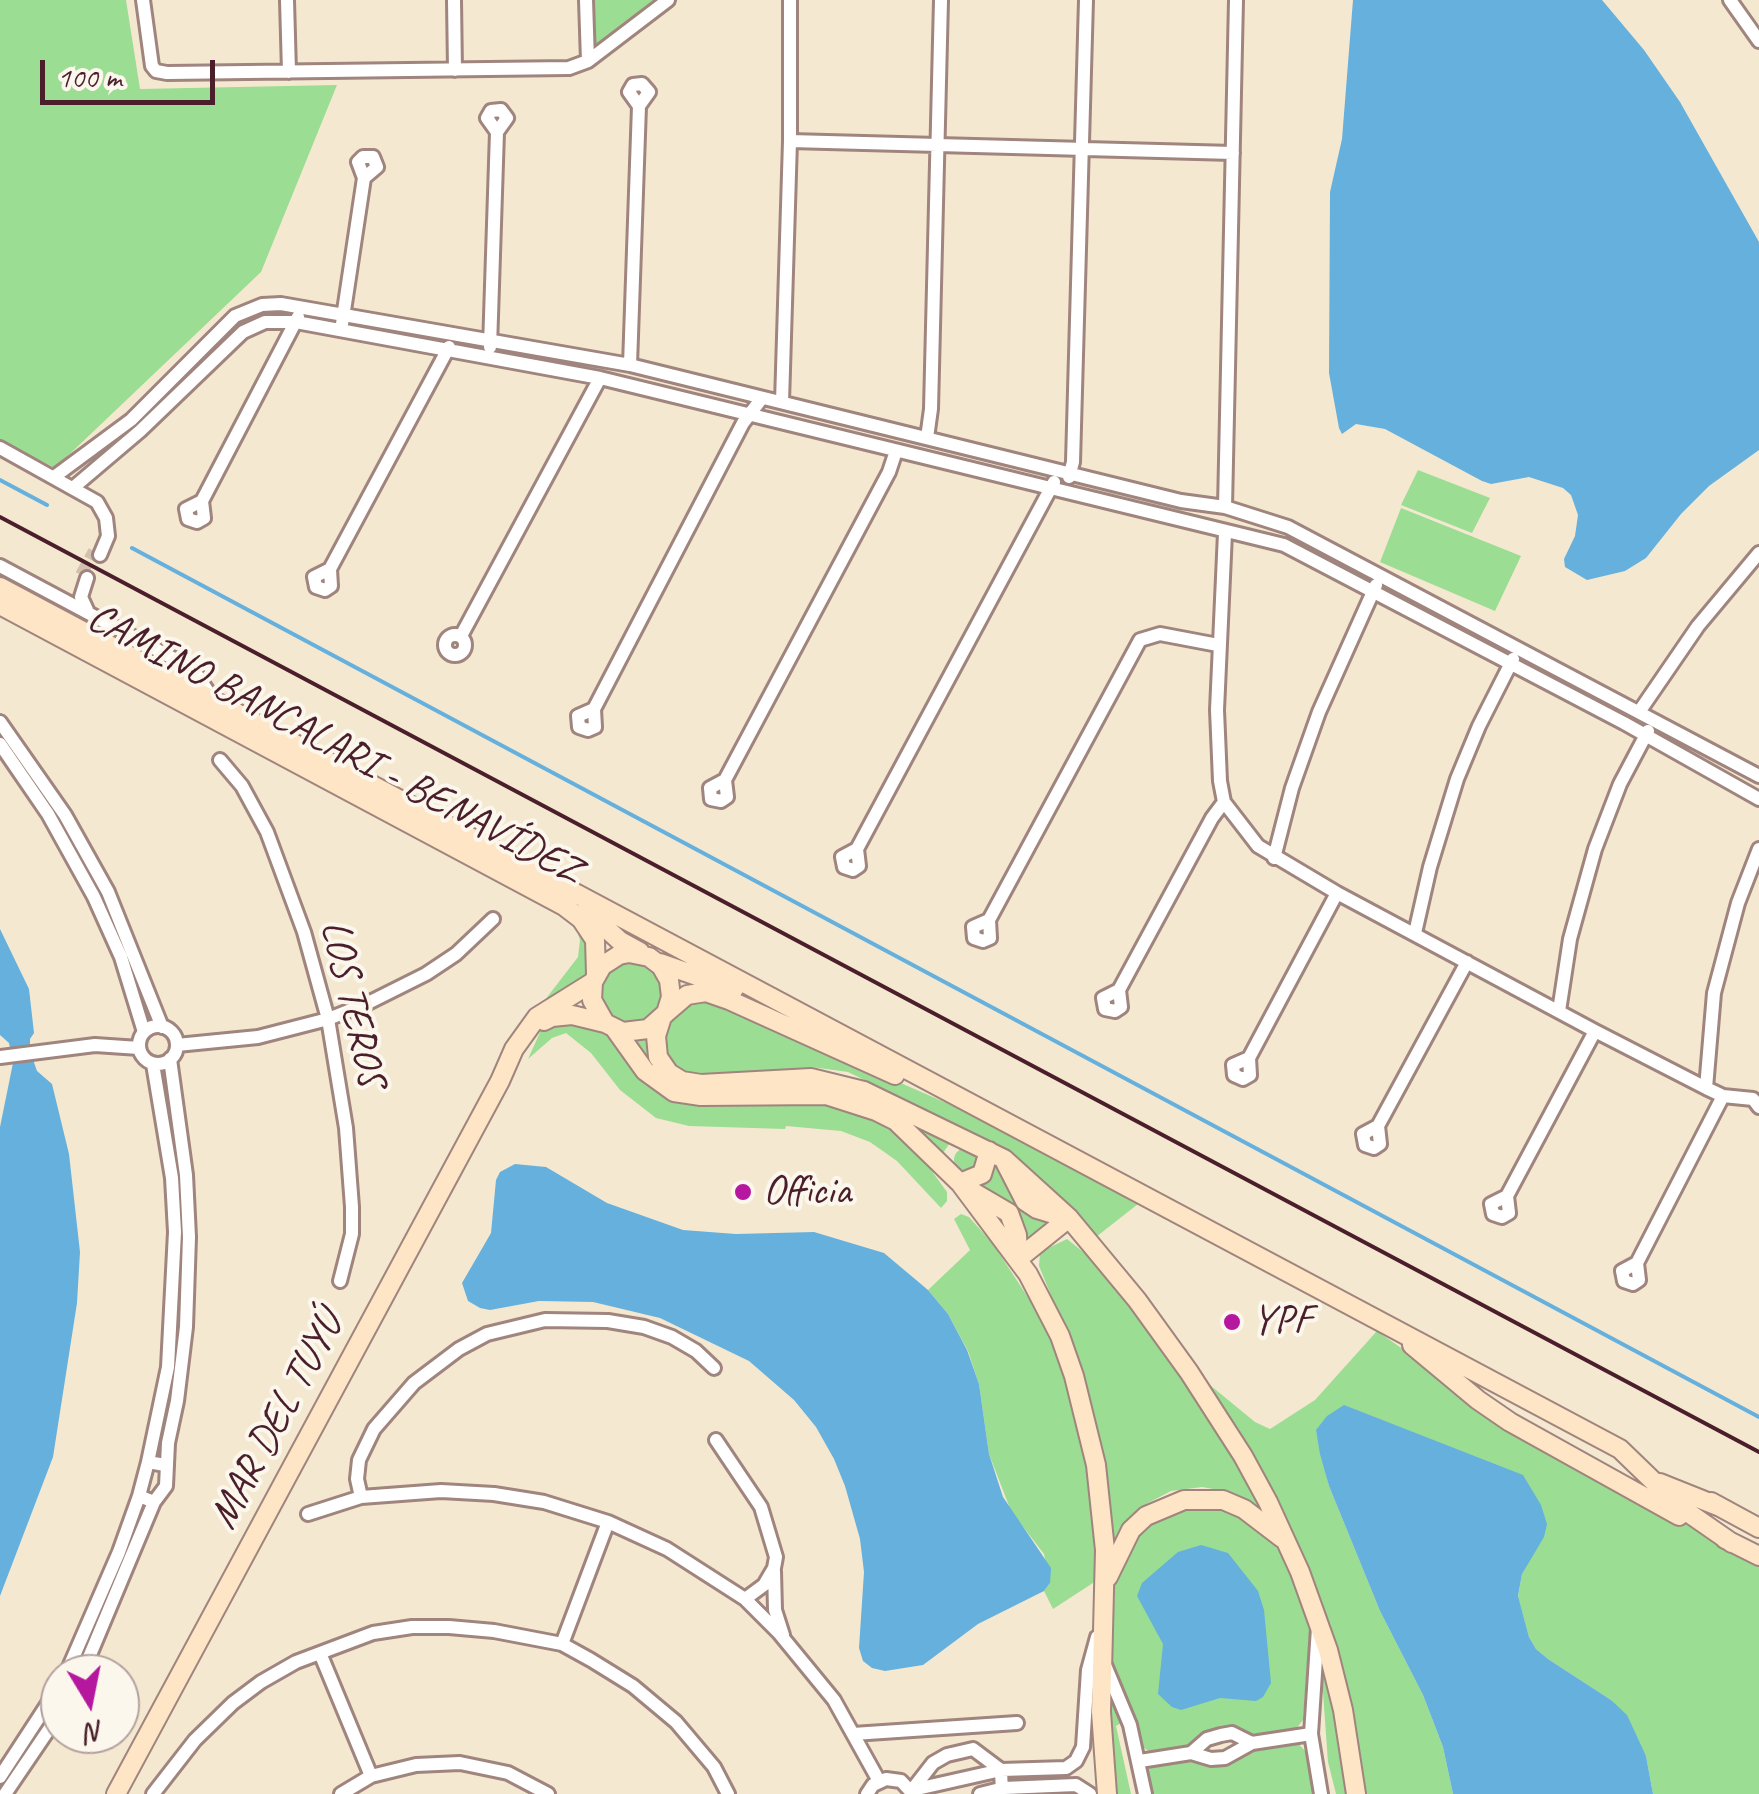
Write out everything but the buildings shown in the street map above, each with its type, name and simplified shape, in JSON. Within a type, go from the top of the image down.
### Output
[{"type":"main road","name":"CAMINO BANCALARI - BENAVÍDEZ","points":[[0,587],[1550,1410],[1620,1449],[1680,1507],[1732,1542]]},
{"type":"main road","name":"CAMINO BANCALARI - BENAVÍDEZ","points":[[0,605],[564,906],[581,918],[595,940],[594,978]]},
{"type":"main road","name":"CAMINO BANCALARI - BENAVÍDEZ","points":[[539,875],[569,895],[620,942],[681,973],[731,987],[827,1036],[920,1076]]},
{"type":"main road","points":[[500,1081],[514,1049],[536,1017],[594,978],[602,966],[629,953],[652,958],[670,980],[671,997],[656,1036],[658,1057],[669,1074],[701,1084],[788,1077],[835,1082],[890,1102],[997,1155],[1069,1218],[1137,1300],[1190,1372],[1242,1456],[1286,1542],[1319,1624],[1343,1710],[1356,1794]]},
{"type":"main road","points":[[594,978],[594,1008],[645,1071],[674,1092],[701,1096],[802,1094],[852,1102],[896,1120],[961,1184],[1018,1258],[1039,1292],[1074,1376],[1096,1466],[1105,1550],[1100,1712],[1107,1794]]},
{"type":"main road","name":"CAMINO BANCALARI - BENAVÍDEZ","points":[[664,1016],[678,1000],[706,992],[1020,1128]]},
{"type":"main road","points":[[500,1081],[536,1027],[552,1016],[572,1015],[640,1032],[664,1016]]},
{"type":"main road","name":"MAR DEL TUYÚ","points":[[116,1794],[500,1081]]},
{"type":"main road","points":[[946,1168],[948,1151],[956,1142],[967,1139]]},
{"type":"main road","points":[[961,1184],[982,1174],[997,1155]]},
{"type":"main road","points":[[1018,1258],[1069,1218]]},
{"type":"main road","name":"CAMINO BANCALARI - BENAVÍDEZ","points":[[1322,1290],[1418,1350],[1478,1400],[1541,1439],[1759,1556]]},
{"type":"main road","points":[[1541,1439],[1617,1473],[1649,1479],[1720,1507]]},
{"type":"main road","points":[[1620,1449],[1759,1528]]},
{"type":"main road","points":[[1104,1587],[1132,1530],[1146,1516],[1184,1500],[1222,1500],[1244,1508],[1286,1542]]},
{"type":"street","points":[[142,0],[156,71],[289,72],[568,68],[588,61],[668,0]]},
{"type":"street","points":[[287,0],[289,72]]},
{"type":"street","points":[[454,0],[456,70]]},
{"type":"street","points":[[586,0],[588,61]]},
{"type":"street","points":[[782,402],[790,0]]},
{"type":"street","points":[[914,455],[931,408],[941,0]]},
{"type":"street","points":[[858,849],[1064,472],[1086,0]]},
{"type":"street","points":[[1224,506],[1236,0]]},
{"type":"street","points":[[1730,0],[1759,41]]},
{"type":"street","points":[[616,382],[625,364],[639,106]]},
{"type":"street","points":[[488,359],[497,132]]},
{"type":"street","points":[[790,141],[1233,153]]},
{"type":"street","points":[[341,332],[364,178]]},
{"type":"street","points":[[79,490],[235,316],[262,305],[281,304],[625,364],[1064,472],[1224,506],[1304,533],[1759,776]]},
{"type":"street","points":[[202,501],[302,308]]},
{"type":"street","points":[[54,477],[136,426],[243,332],[266,322],[296,322],[596,378],[1284,545],[1759,798]]},
{"type":"street","points":[[330,569],[448,353],[450,336]]},
{"type":"street","points":[[461,636],[596,378],[596,359]]},
{"type":"street","points":[[594,710],[743,422],[762,398]]},
{"type":"street","points":[[725,780],[890,472],[894,430]]},
{"type":"street","points":[[0,448],[97,502],[106,518],[108,536],[97,553]]},
{"type":"street","points":[[1204,504],[1198,518],[1206,528]]},
{"type":"street","points":[[1231,533],[1245,526],[1242,512]]},
{"type":"street","points":[[1231,533],[1218,645],[1218,749],[1224,802],[1244,830],[1274,858],[1596,1031],[1723,1096],[1757,1101]]},
{"type":"street","points":[[1624,723],[1759,554]]},
{"type":"street","points":[[0,566],[194,669],[214,701]]},
{"type":"street","points":[[1274,858],[1318,712],[1382,575]]},
{"type":"street","points":[[57,594],[72,590],[84,576],[81,597],[89,612]]},
{"type":"street","points":[[989,920],[1140,640],[1160,634],[1218,645]]},
{"type":"street","points":[[1415,933],[1457,779],[1519,649]]},
{"type":"street","points":[[1559,1011],[1570,939],[1595,849],[1620,784],[1654,720]]},
{"type":"street","points":[[0,722],[132,945],[162,1027],[172,1034],[176,1044],[170,1059],[186,1176],[181,1268],[182,1361],[165,1465],[166,1486],[154,1502],[90,1654]]},
{"type":"street","points":[[0,744],[71,840],[141,1012],[144,1032],[139,1048],[153,1064],[172,1178],[181,1268],[168,1366],[139,1496],[120,1552],[75,1654]]},
{"type":"street","name":"LOS TEROS","points":[[220,760],[242,786],[266,832],[304,932],[328,1020],[346,1128],[352,1207],[350,1248],[340,1281]]},
{"type":"street","points":[[1118,990],[1224,802]]},
{"type":"street","points":[[1706,1088],[1714,994],[1738,903],[1759,849]]},
{"type":"street","points":[[1249,1058],[1337,893]]},
{"type":"street","points":[[176,1044],[258,1037],[328,1020],[426,974],[456,954],[493,920]]},
{"type":"street","points":[[1378,1126],[1467,962]]},
{"type":"street","points":[[144,1032],[162,1027]]},
{"type":"street","points":[[1507,1196],[1596,1031]]},
{"type":"street","points":[[6,1056],[95,1045],[139,1048]]},
{"type":"street","points":[[153,1064],[170,1059]]},
{"type":"street","points":[[1638,1263],[1723,1096]]},
{"type":"street","points":[[361,1497],[357,1479],[359,1460],[374,1429],[414,1383],[458,1349],[487,1334],[544,1320],[608,1321],[672,1337],[714,1368]]},
{"type":"street","points":[[1541,1439],[1538,1425],[1550,1410]]},
{"type":"street","points":[[716,1440],[761,1507],[771,1534],[776,1610],[784,1640]]},
{"type":"street","points":[[148,1462],[165,1465]]},
{"type":"street","points":[[308,1514],[361,1497],[441,1491],[544,1502],[608,1522],[667,1550],[745,1599],[834,1700],[879,1781]]},
{"type":"street","points":[[139,1496],[154,1502]]},
{"type":"street","points":[[562,1644],[608,1522]]},
{"type":"street","points":[[745,1599],[764,1584],[774,1568]]},
{"type":"street","points":[[912,1792],[1001,1770],[1066,1768],[1076,1761],[1082,1747],[1088,1670],[1102,1620]]},
{"type":"street","points":[[1319,1624],[1311,1734],[1321,1794]]},
{"type":"street","points":[[153,1794],[195,1740],[261,1682],[320,1653],[374,1633],[412,1627],[494,1630],[562,1644],[633,1686],[676,1722],[714,1767],[728,1794]]},
{"type":"street","points":[[320,1653],[372,1776]]},
{"type":"street","points":[[1102,1658],[1130,1725],[1145,1794]]},
{"type":"street","points":[[0,1777],[40,1719]]},
{"type":"street","points":[[853,1734],[1017,1723]]},
{"type":"street","points":[[1192,1753],[1207,1739],[1221,1734],[1232,1733],[1252,1742]]},
{"type":"street","points":[[1140,1761],[1192,1753],[1225,1758],[1252,1742],[1311,1734]]},
{"type":"street","points":[[5,1794],[40,1742]]},
{"type":"street","points":[[912,1792],[933,1763],[973,1749],[1001,1770],[1003,1791]]},
{"type":"street","points":[[341,1794],[372,1776],[416,1766],[460,1763],[508,1773],[548,1794]]},
{"type":"street","points":[[866,1794],[879,1781],[894,1778],[912,1792]]},
{"type":"street","points":[[980,1794],[1076,1785],[1090,1794]]},
{"type":"green space","points":[[0,0],[126,0],[140,89],[337,85],[261,272],[55,468],[0,440]]},
{"type":"green space","points":[[590,0],[662,0],[596,48],[592,45]]},
{"type":"green space","points":[[1418,470],[1490,498],[1472,533],[1401,505]]},
{"type":"green space","points":[[1401,508],[1521,556],[1495,611],[1380,562]]},
{"type":"green space","points":[[575,924],[588,944],[588,970],[583,981],[538,1009],[578,957],[580,940]]},
{"type":"green space","points":[[631,960],[654,970],[664,993],[654,1016],[631,1026],[608,1016],[598,993],[608,970]]},
{"type":"green space","points":[[706,998],[1029,1139],[1138,1204],[1096,1237],[996,1144],[848,1072],[812,1067],[704,1076],[680,1072],[665,1058],[660,1029],[679,1005]]},
{"type":"green space","points":[[560,1018],[594,1027],[610,1037],[638,1073],[829,1104],[890,1127],[918,1152],[947,1192],[947,1201],[941,1208],[897,1161],[870,1142],[841,1131],[786,1126],[689,1126],[656,1118],[620,1090],[591,1053],[566,1033],[552,1038],[528,1059],[542,1028]]},
{"type":"green space","points":[[650,1036],[658,1066],[665,1075],[682,1083],[797,1083],[847,1090],[901,1112],[952,1140],[943,1153],[899,1115],[847,1092],[797,1086],[681,1086],[662,1077],[630,1042]]},
{"type":"green space","points":[[966,1148],[975,1151],[975,1169],[966,1172],[957,1169],[954,1160],[957,1151]]},
{"type":"green space","points":[[995,1162],[1050,1221],[1031,1242],[1024,1242],[974,1186],[989,1177]]},
{"type":"green space","points":[[961,1214],[969,1217],[993,1244],[1048,1328],[1064,1368],[1094,1488],[1096,1581],[1053,1609],[1044,1591],[1050,1583],[1044,1554],[1011,1511],[989,1454],[979,1384],[968,1351],[948,1314],[928,1290],[970,1250],[954,1219]]},
{"type":"green space","points":[[1067,1239],[1097,1263],[1133,1306],[1222,1434],[1262,1505],[1258,1507],[1230,1492],[1202,1487],[1171,1491],[1146,1504],[1124,1523],[1112,1546],[1099,1443],[1083,1373],[1039,1266],[1040,1252]]},
{"type":"green space","points":[[1377,1331],[1536,1443],[1759,1562],[1759,1794],[1653,1794],[1646,1756],[1611,1700],[1548,1659],[1529,1637],[1518,1597],[1522,1574],[1531,1556],[1316,1430],[1329,1486],[1380,1611],[1423,1695],[1443,1747],[1453,1794],[1364,1794],[1336,1660],[1205,1381],[1255,1422],[1270,1429],[1315,1400]]},
{"type":"green space","points":[[1201,1504],[1239,1513],[1268,1534],[1278,1548],[1310,1625],[1303,1720],[1289,1731],[1252,1734],[1226,1727],[1213,1729],[1187,1746],[1150,1752],[1141,1746],[1107,1659],[1113,1577],[1132,1536],[1163,1512]]},
{"type":"green space","points":[[1321,1650],[1348,1794],[1336,1794],[1328,1762],[1323,1693],[1315,1691]]},
{"type":"green space","points":[[1106,1684],[1123,1722],[1116,1726],[1131,1794],[1115,1794]]},
{"type":"green space","points":[[1297,1742],[1306,1752],[1314,1794],[1149,1794],[1146,1773],[1152,1764]]},
{"type":"water","points":[[1353,0],[1602,0],[1680,102],[1759,242],[1759,450],[1709,486],[1646,558],[1625,571],[1587,580],[1565,567],[1578,515],[1571,495],[1563,488],[1529,477],[1491,484],[1385,429],[1356,424],[1342,434],[1339,428],[1329,373],[1330,192],[1342,139]]},
{"type":"water","points":[[0,929],[29,989],[34,1033],[30,1051],[37,1071],[52,1084],[69,1154],[80,1252],[77,1303],[53,1457],[0,1596],[0,1127],[13,1063],[9,1043],[0,1035]]},
{"type":"water","points":[[515,1164],[546,1167],[607,1203],[683,1230],[736,1234],[814,1232],[884,1253],[928,1290],[948,1314],[967,1350],[979,1384],[989,1454],[1003,1497],[1051,1568],[1050,1583],[1044,1591],[978,1624],[923,1665],[885,1671],[863,1661],[859,1648],[864,1572],[860,1539],[834,1459],[816,1427],[794,1400],[749,1361],[660,1318],[593,1302],[539,1301],[490,1310],[468,1301],[462,1283],[491,1233],[496,1180],[500,1172]]},
{"type":"water","points":[[1344,1405],[1523,1475],[1547,1524],[1544,1537],[1522,1574],[1518,1596],[1529,1637],[1548,1659],[1627,1715],[1646,1756],[1653,1794],[1453,1794],[1443,1747],[1423,1695],[1380,1611],[1329,1486],[1320,1454],[1316,1430],[1327,1416]]},
{"type":"water","points":[[1201,1545],[1228,1553],[1258,1591],[1264,1610],[1271,1683],[1256,1701],[1220,1698],[1181,1710],[1158,1694],[1163,1644],[1137,1596],[1142,1583],[1178,1552]]},
{"type":"waterway","points":[[0,480],[47,505]]},
{"type":"waterway","points":[[132,548],[1759,1417]]},
{"type":"tunnel","points":[[81,575],[94,551]]},
{"type":"railway","points":[[0,517],[1759,1452]]},
{"type":"place","name":"Officia","points":[[743,1192]]},
{"type":"place","name":"YPF","points":[[1232,1322]]}]
